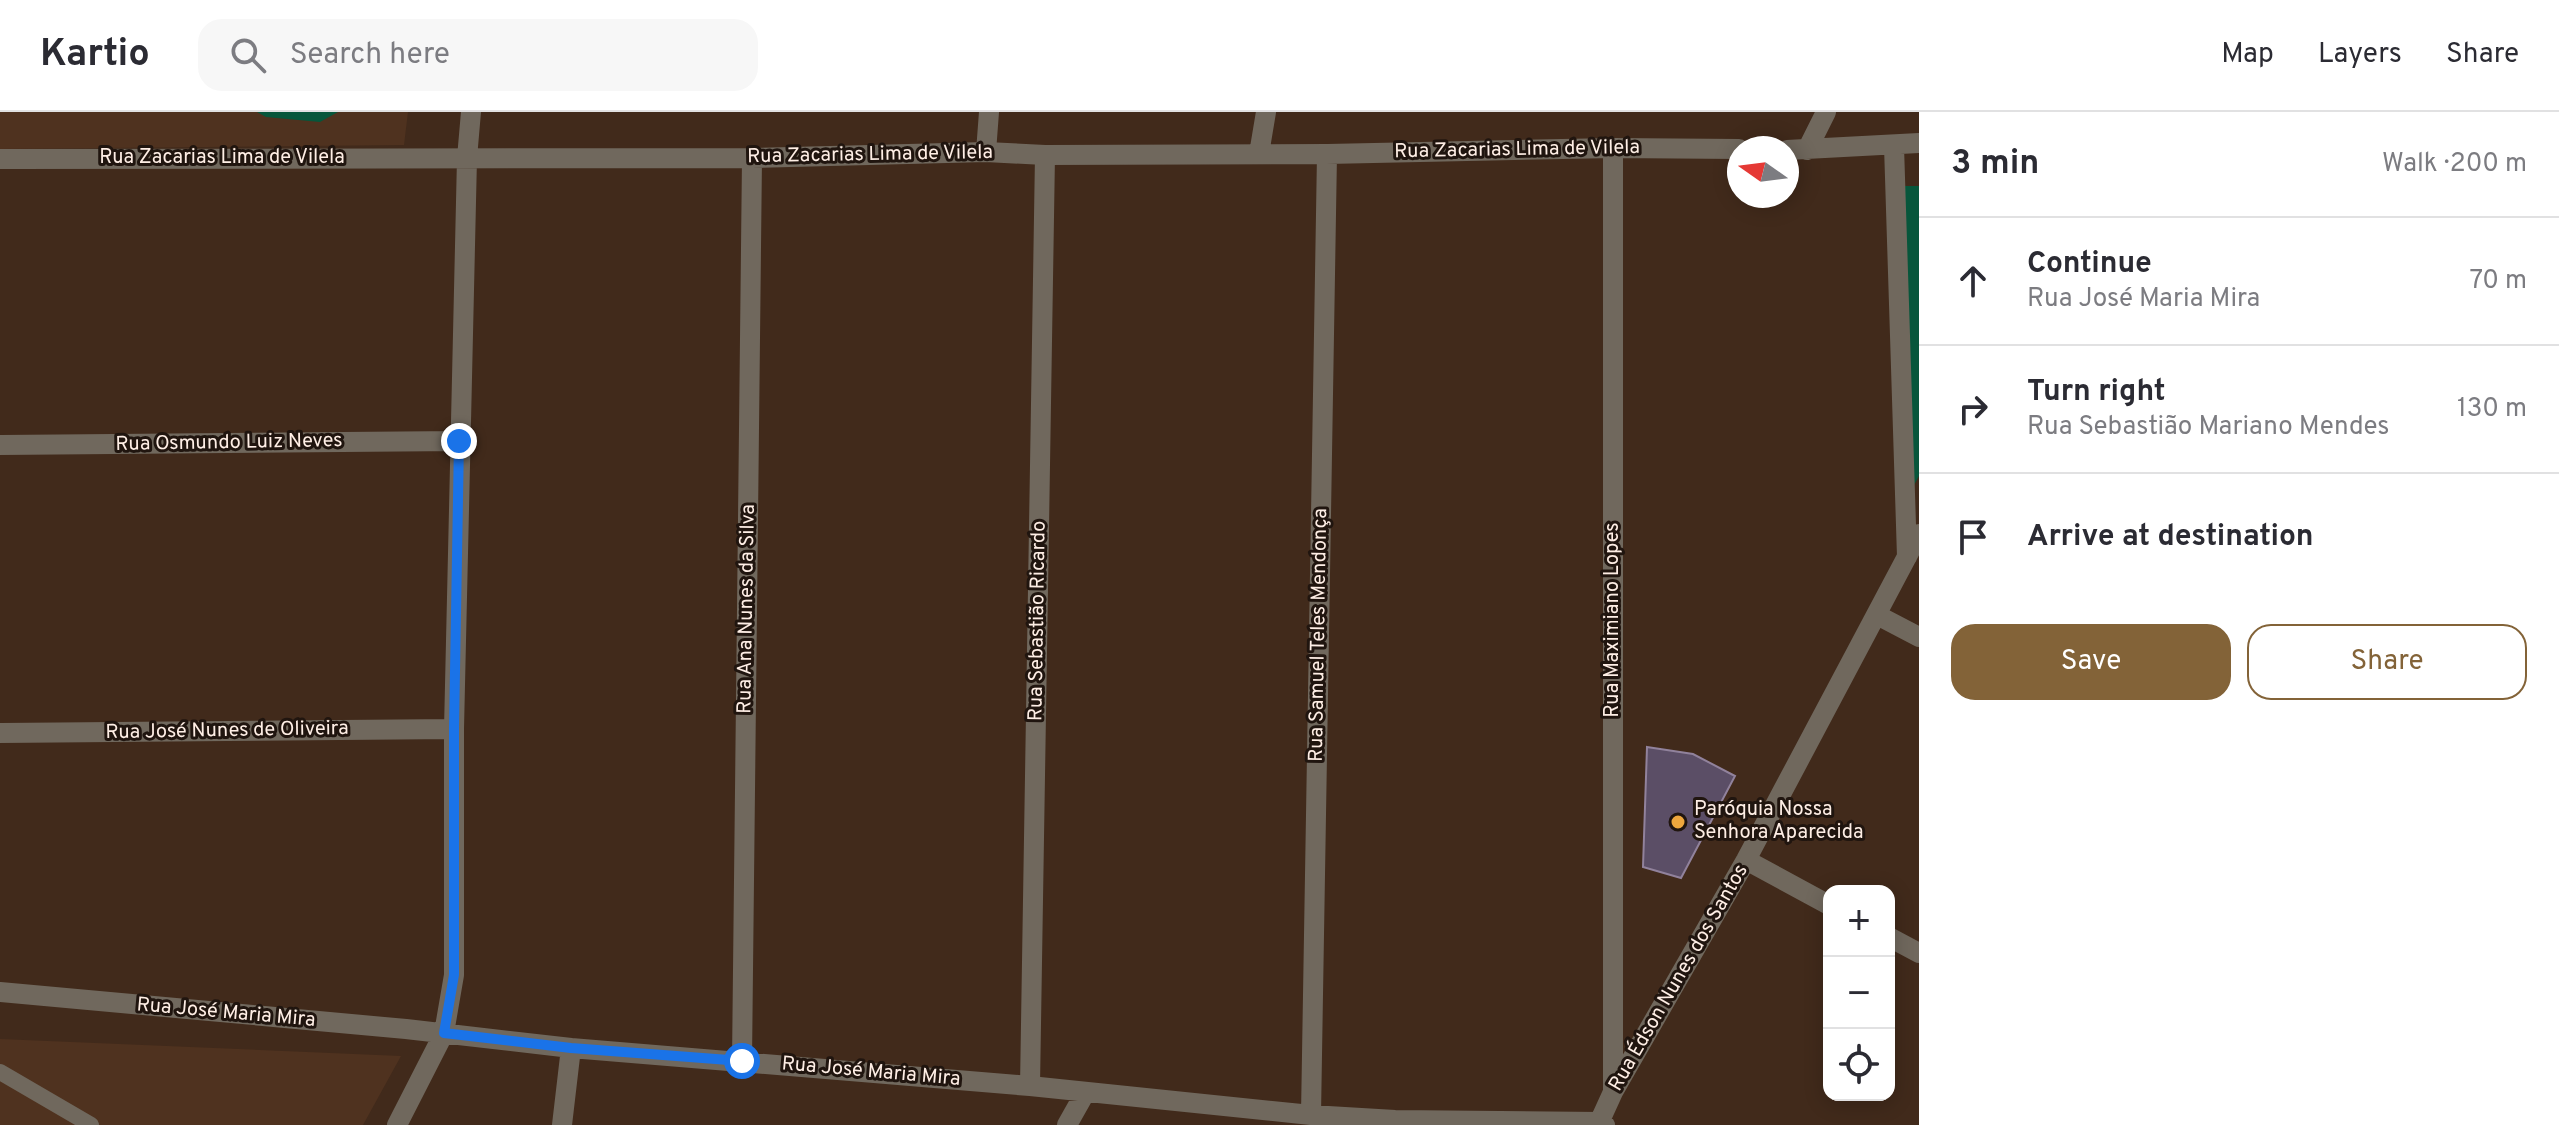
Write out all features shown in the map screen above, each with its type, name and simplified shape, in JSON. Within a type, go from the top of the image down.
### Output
[{"type":"street","points":[[397,1125],[444,1033],[454,975],[459,441],[471,112]]},
{"type":"street","points":[[986,152],[989,112]]},
{"type":"street","points":[[1259,154],[1266,112]]},
{"type":"street","points":[[1799,147],[1826,112]]},
{"type":"street","points":[[1799,150],[1919,143]]},
{"type":"street","points":[[1894,146],[1907,557]]},
{"type":"street","name":"Rua Maximiano Lopes","points":[[1613,148],[1613,1092]]},
{"type":"street","name":"Rua Zacarias Lima de Vilela","points":[[0,159],[752,158],[986,152],[1045,155],[1327,154],[1727,149]]},
{"type":"street","name":"Rua Samuel Teles Mendonça","points":[[1311,1115],[1327,154]]},
{"type":"street","name":"Rua Sebastião Ricardo","points":[[1030,1086],[1045,155]]},
{"type":"street","name":"Rua Ana Nunes da Silva","points":[[742,1061],[752,158]]},
{"type":"street","name":"Rua Osmundo Luiz Neves","points":[[0,445],[459,441]]},
{"type":"street","name":"Rua Édson Nunes dos Santos","points":[[1601,1124],[1613,1092],[1746,860],[1919,534]]},
{"type":"street","points":[[1877,615],[1919,637]]},
{"type":"street","name":"Rua José Nunes de Oliveira","points":[[0,733],[454,729]]},
{"type":"street","points":[[1746,860],[1823,902]]},
{"type":"street","points":[[1895,940],[1919,953]]},
{"type":"street","name":"Rua José Maria Mira","points":[[0,992],[444,1033],[571,1048],[1030,1086],[1394,1122],[1601,1124]]},
{"type":"street","points":[[562,1125],[571,1048]]},
{"type":"street","points":[[1067,1125],[1085,1093]]},
{"type":"lane","points":[[0,1072],[91,1125]]},
{"type":"shaded area","points":[[0,112],[408,112],[404,145],[0,149]]},
{"type":"shaded area","points":[[0,1039],[401,1056],[363,1125],[0,1125]]},
{"type":"green space","points":[[257,112],[338,112],[320,122],[266,117]]},
{"type":"green space","points":[[1902,186],[1919,186],[1919,476],[1913,487]]},
{"type":"building","name":"Paróquia Nossa Senhora Aparecida","points":[[1647,747],[1693,754],[1735,776],[1681,878],[1643,867]]},
{"type":"place","name":"Paróquia Nossa Senhora Aparecida","points":[[1678,822]]},
{"type":"route","points":[[459,441],[454,975],[444,1033],[571,1048],[742,1061]]}]
